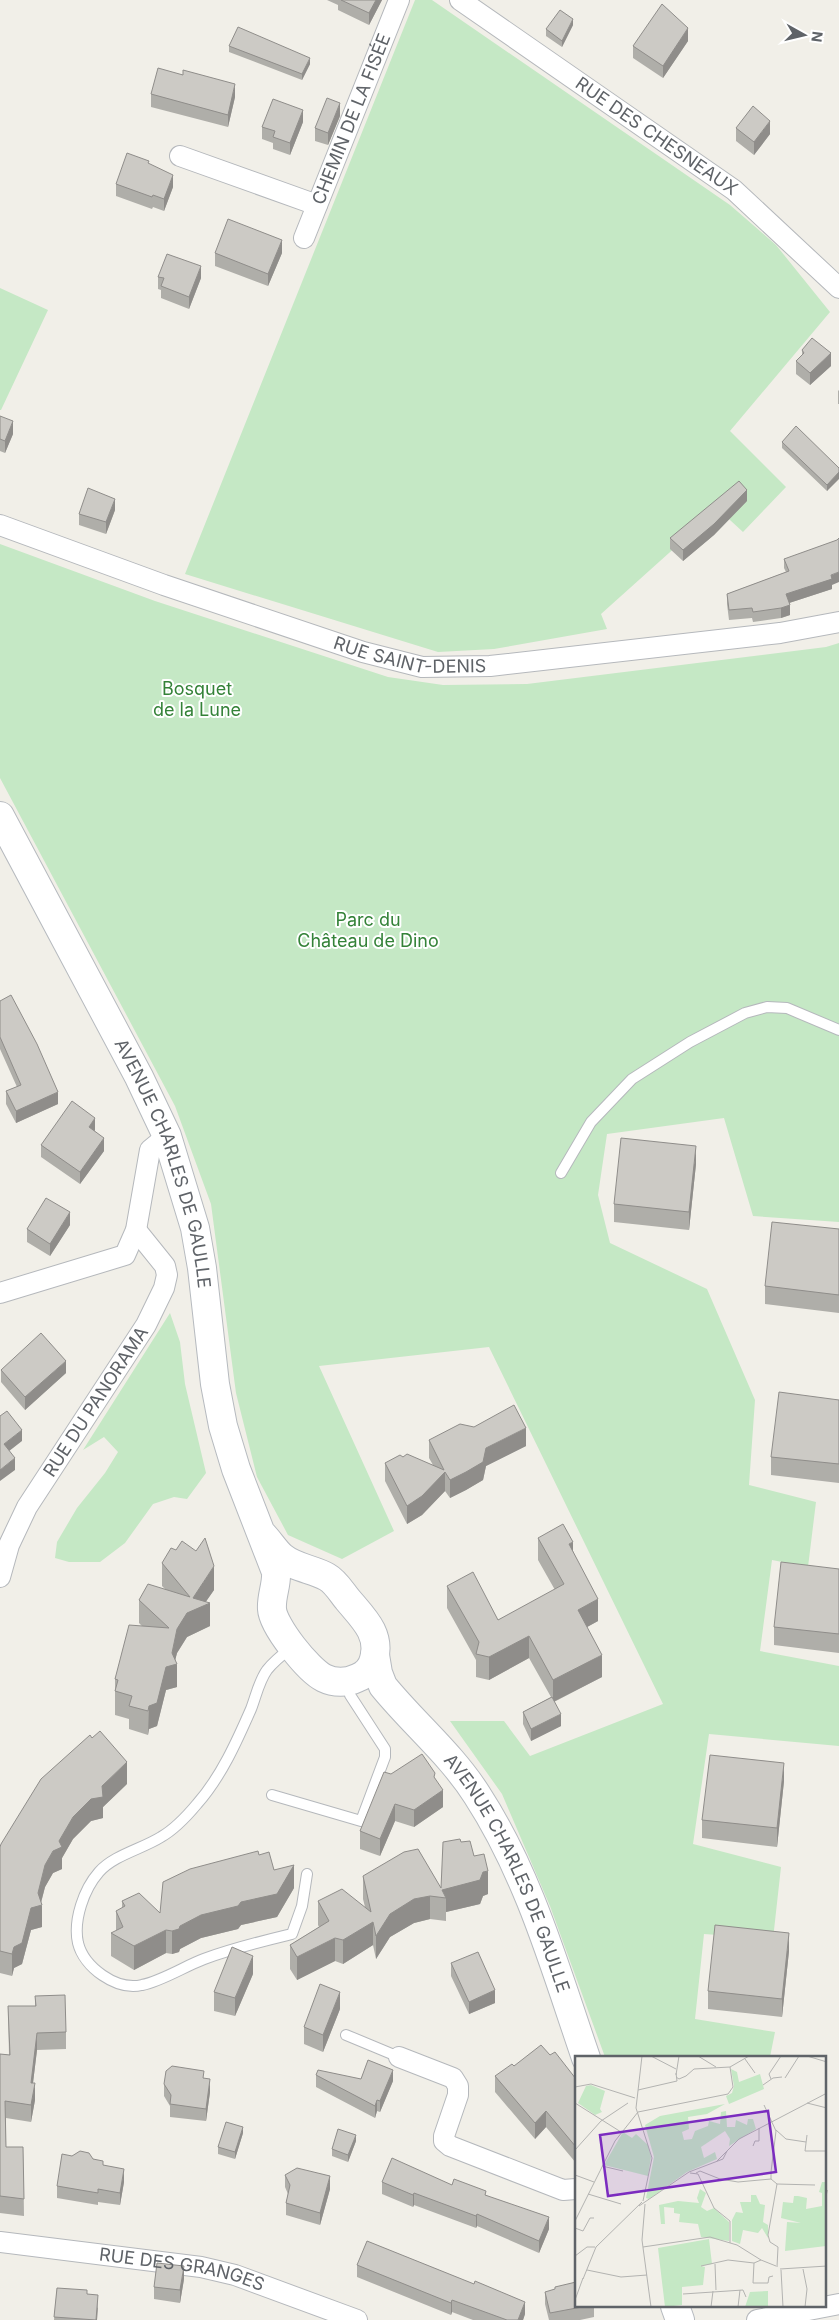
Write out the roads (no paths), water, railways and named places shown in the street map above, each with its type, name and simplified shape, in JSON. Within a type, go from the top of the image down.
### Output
[{"type":"main road","name":"AVENUE CHARLES DE GAULLE","points":[[0,816],[135,1070],[166,1136],[195,1228],[202,1268],[215,1384],[223,1426],[236,1469],[276,1572],[272,1611],[275,1622],[316,1673],[324,1679],[348,1681],[377,1690],[400,1706]]},
{"type":"main road","name":"AVENUE CHARLES DE GAULLE","points":[[262,1534],[282,1557],[333,1582],[369,1626],[376,1644],[375,1655],[378,1673],[383,1686],[459,1771],[476,1793],[508,1847],[530,1897],[585,2056]]},
{"type":"main road","points":[[275,1592],[287,1577],[297,1573],[312,1572],[320,1574]]},
{"type":"main road","points":[[348,1681],[363,1676],[373,1663],[375,1655]]},
{"type":"main road","points":[[676,2308],[680,2320]]},
{"type":"street","name":"CHEMIN DE LA FISÉE","points":[[304,238],[399,0]]},
{"type":"street","name":"RUE DES CHESNEAUX","points":[[460,0],[734,190],[839,288]]},
{"type":"street","points":[[180,156],[317,205]]},
{"type":"street","name":"RUE SAINT-DENIS","points":[[0,525],[221,605],[363,652],[422,667],[490,666],[780,633],[839,622]]},
{"type":"street","points":[[0,1293],[125,1255],[136,1230],[150,1150],[166,1136]]},
{"type":"street","name":"RUE DU PANORAMA","points":[[0,1577],[10,1545],[27,1507],[146,1325],[164,1288],[168,1275],[165,1266],[136,1230]]},
{"type":"street","points":[[400,2057],[453,2078],[458,2086],[458,2096],[444,2136],[444,2141],[450,2146],[563,2190],[575,2189]]},
{"type":"street","name":"RUE DES GRANGES","points":[[0,2242],[201,2267],[235,2275],[357,2320]]},
{"type":"street","points":[[826,2307],[839,2304]]},
{"type":"street","points":[[757,2320],[818,2308]]},
{"type":"lane","points":[[561,1173],[591,1122],[632,1079],[690,1042],[744,1013],[767,1007],[787,1008],[839,1030]]},
{"type":"lane","points":[[293,1646],[277,1659],[266,1672],[243,1726],[221,1769],[199,1802],[180,1823],[164,1836],[112,1862],[100,1871],[92,1882],[80,1912],[76,1932],[79,1947],[95,1970],[127,1985],[141,1986],[205,1958],[292,1934],[302,1906],[308,1874]]},
{"type":"lane","points":[[272,1795],[361,1821],[385,1756],[385,1749],[350,1695],[348,1681]]},
{"type":"lane","points":[[346,2035],[400,2057]]},
{"type":"park label","name":"Bosquet de la Lune","points":[[197,700]]},
{"type":"park label","name":"Parc du Château de Dino","points":[[368,930]]}]
